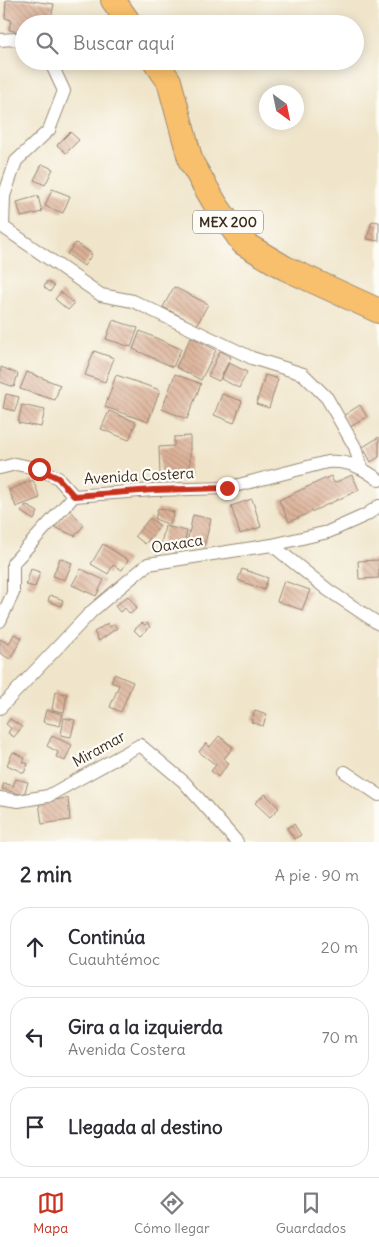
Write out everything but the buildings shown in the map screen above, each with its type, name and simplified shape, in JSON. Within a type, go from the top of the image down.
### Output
[{"type":"highway","points":[[113,0],[124,15]]},
{"type":"highway","name":"MEX 200","points":[[161,70],[169,81],[192,162],[216,204],[243,243],[285,268],[379,311]]},
{"type":"street","points":[[0,40],[15,39]]},
{"type":"street","points":[[54,70],[64,91],[49,130],[16,162],[4,196],[3,227],[101,295],[133,301],[252,358],[303,374],[327,398],[355,447],[361,468]]},
{"type":"street","name":"Avenida Costera","points":[[0,621],[13,593],[13,563],[74,496],[153,490],[227,488],[327,462],[339,461],[361,468],[379,480]]},
{"type":"street","points":[[0,468],[16,464],[39,469],[58,478],[74,496]]},
{"type":"street","name":"Oaxaca","points":[[0,708],[92,611],[148,564],[272,546],[328,532],[379,506]]},
{"type":"street","points":[[272,546],[328,590],[379,624]]},
{"type":"street","name":"Miramar","points":[[0,798],[18,801],[48,796],[140,744],[184,782],[237,842]]},
{"type":"street","points":[[345,772],[379,795]]},
{"type":"route","points":[[39,469],[58,478],[74,496],[153,490],[227,488]]}]
